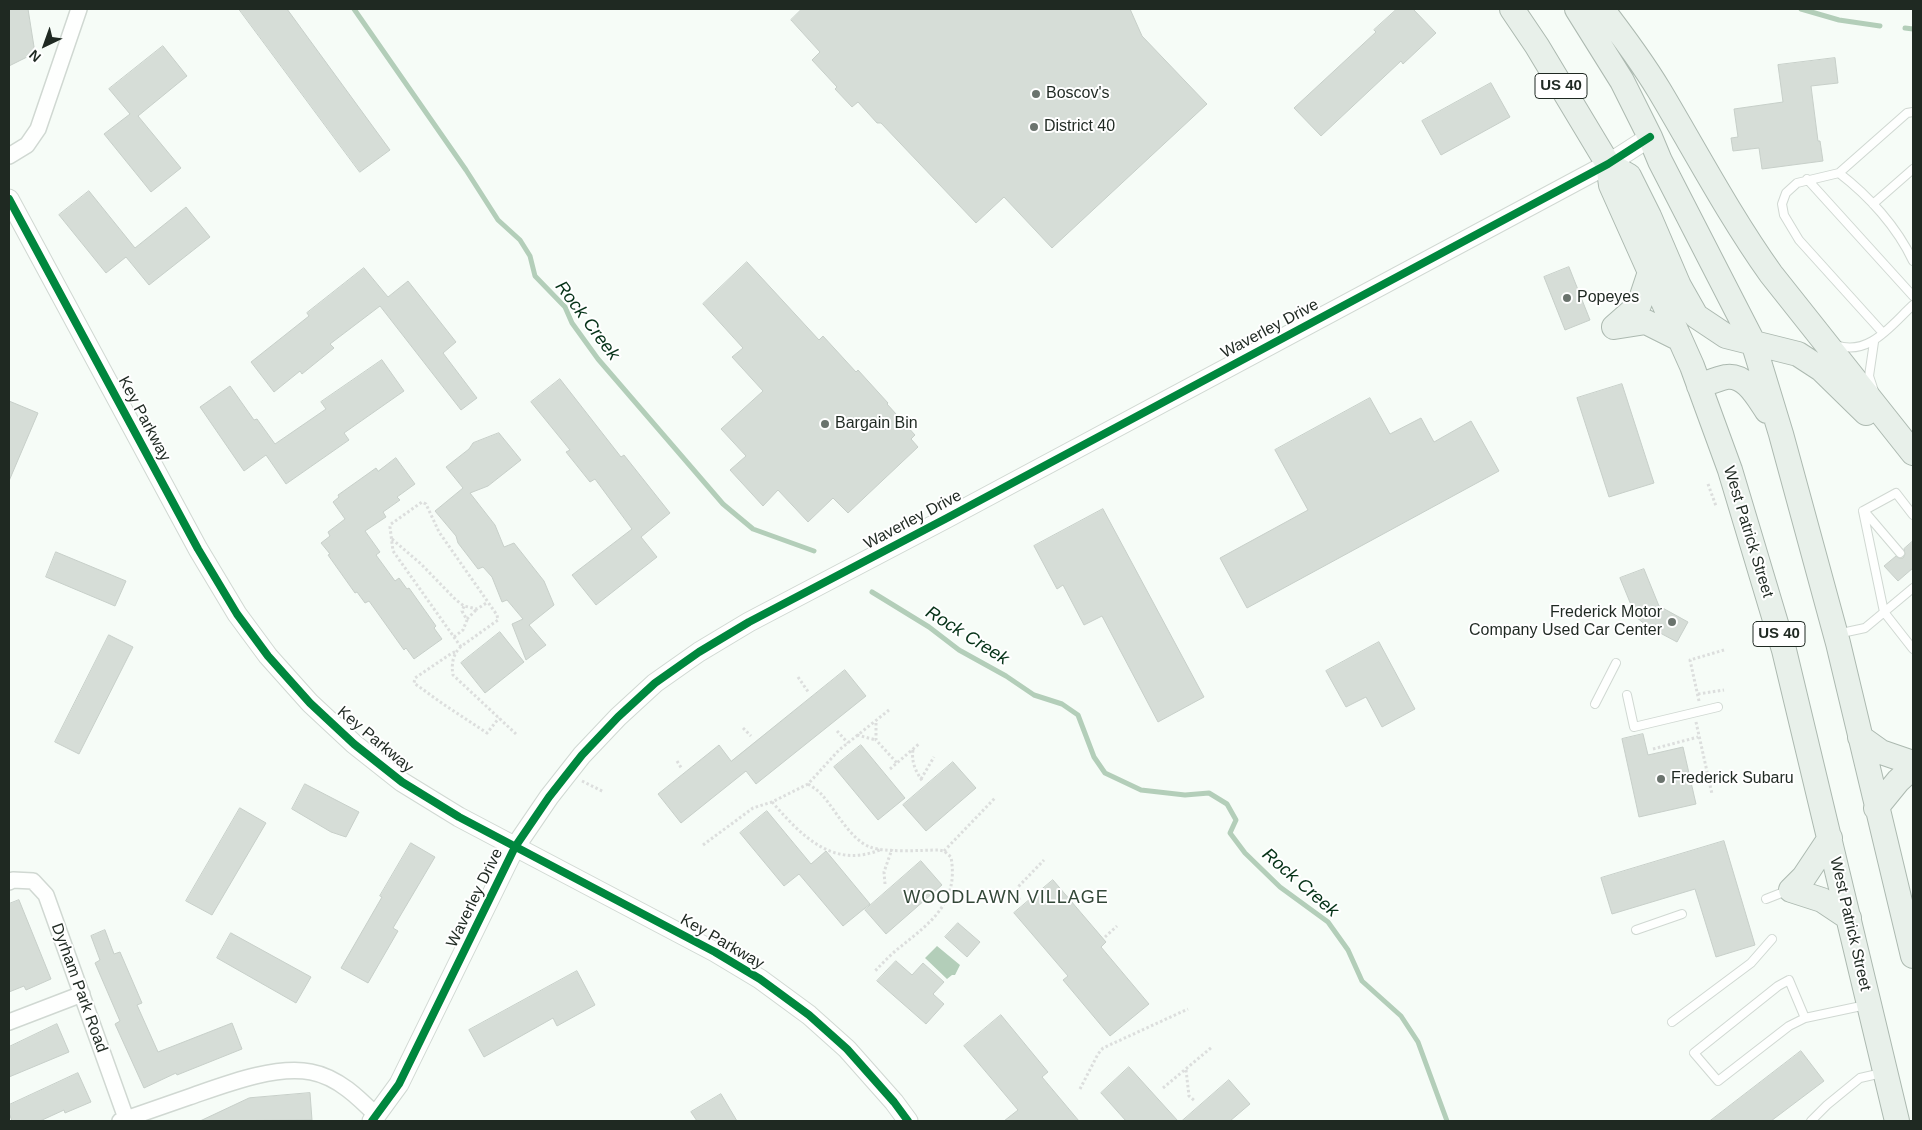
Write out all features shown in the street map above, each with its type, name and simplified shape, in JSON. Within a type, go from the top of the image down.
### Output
[{"type":"main road","name":"West Patrick Street","points":[[1512,9],[1537,46],[1608,164],[1611,185],[1699,386],[1730,470],[1784,650],[1897,1121]]},
{"type":"main road","points":[[1577,9],[1622,81],[1660,161],[1753,342],[1781,434],[1835,634],[1876,808],[1909,926],[1913,956]]},
{"type":"main road","points":[[1602,9],[1659,89],[1718,193],[1749,243],[1771,274],[1889,421],[1913,454]]},
{"type":"main road","points":[[1608,164],[1628,176],[1649,216],[1679,286],[1696,316],[1726,336],[1798,354],[1821,368],[1913,459]]},
{"type":"main road","points":[[1650,272],[1639,305],[1614,327],[1646,322],[1678,338]]},
{"type":"main road","points":[[1699,386],[1728,376],[1751,387],[1781,434]]},
{"type":"main road","points":[[1860,737],[1881,752],[1913,763]]},
{"type":"main road","points":[[1876,808],[1898,781],[1913,767]]},
{"type":"main road","points":[[1830,838],[1807,872],[1791,890],[1822,900],[1849,918]]},
{"type":"street","points":[[9,156],[27,145],[38,129],[79,9]]},
{"type":"street","name":"Waverley Drive","points":[[375,1119],[398,1084],[410,1061],[515,847],[549,797],[582,755],[618,717],[655,683],[699,652],[749,622],[1608,164],[1650,137]]},
{"type":"street","name":"Key Parkway","points":[[9,199],[198,549],[238,614],[268,656],[318,710],[354,744],[402,782],[459,817],[715,952],[760,979],[809,1015],[847,1049],[894,1102],[908,1121]]},
{"type":"street","name":"Dyrham Park Road","points":[[9,882],[13,880],[33,881],[46,895],[82,994],[124,1121]]},
{"type":"street","points":[[9,1022],[82,994]]},
{"type":"street","points":[[124,1121],[236,1081],[289,1070],[313,1072],[333,1081],[355,1094],[375,1119]]},
{"type":"lane","points":[[1883,333],[1799,240],[1784,216],[1782,204],[1786,193],[1797,183],[1807,179],[1839,173],[1907,113],[1913,112]]},
{"type":"lane","points":[[1873,204],[1913,169]]},
{"type":"lane","points":[[1839,173],[1873,204],[1904,241],[1913,261]]},
{"type":"lane","points":[[1807,179],[1913,296]]},
{"type":"lane","points":[[1826,342],[1841,347],[1853,348],[1874,342],[1913,305]]},
{"type":"lane","points":[[1874,342],[1870,376],[1874,391],[1889,421]]},
{"type":"lane","points":[[1863,511],[1896,493],[1913,515]]},
{"type":"lane","points":[[1863,511],[1900,553]]},
{"type":"lane","points":[[1863,511],[1884,612],[1913,648]]},
{"type":"lane","points":[[1835,634],[1864,628],[1913,588]]},
{"type":"lane","points":[[1595,704],[1616,663]]},
{"type":"lane","points":[[1627,695],[1634,727],[1718,707]]},
{"type":"lane","points":[[1766,898],[1791,890]]},
{"type":"lane","points":[[1636,930],[1682,914]]},
{"type":"lane","points":[[1672,1022],[1752,963],[1772,938]]},
{"type":"lane","points":[[1805,1018],[1789,980],[1778,986],[1694,1053],[1718,1080],[1789,1026],[1805,1018],[1868,1004]]},
{"type":"lane","points":[[1811,1121],[1860,1078],[1885,1073]]},
{"type":"path","points":[[1708,484],[1716,506]]},
{"type":"path","points":[[461,647],[393,551],[391,524],[422,502],[426,504],[438,532],[497,615],[498,620],[456,652],[415,678],[414,683],[487,733],[499,718]]},
{"type":"path","points":[[392,539],[421,564],[456,600],[464,606],[477,608]]},
{"type":"path","points":[[454,637],[463,630],[467,620],[477,608],[488,602]]},
{"type":"path","points":[[464,606],[462,611],[467,620]]},
{"type":"path","points":[[456,652],[452,668],[455,679],[516,734]]},
{"type":"path","points":[[798,677],[809,693]]},
{"type":"path","points":[[1698,694],[1724,690]]},
{"type":"path","points":[[703,846],[753,808],[772,802],[808,784],[848,743],[876,723],[889,710]]},
{"type":"path","points":[[876,723],[876,740]]},
{"type":"path","points":[[743,728],[751,736]]},
{"type":"path","points":[[837,731],[848,743]]},
{"type":"path","points":[[857,735],[876,740],[898,763]]},
{"type":"path","points":[[1653,749],[1698,737]]},
{"type":"path","points":[[890,769],[920,743]]},
{"type":"path","points":[[913,750],[912,761],[922,780],[934,757]]},
{"type":"path","points":[[677,761],[682,769]]},
{"type":"path","points":[[582,780],[604,792]]},
{"type":"path","points":[[808,784],[822,795],[860,842],[872,848],[944,851],[951,856],[953,878],[941,909],[935,918],[874,972]]},
{"type":"path","points":[[944,851],[995,798]]},
{"type":"path","points":[[772,802],[806,839],[830,850],[854,856],[871,854],[882,849]]},
{"type":"path","points":[[885,884],[884,872],[892,849]]},
{"type":"path","points":[[1020,900],[1017,895],[1017,888],[1044,860]]},
{"type":"path","points":[[1105,937],[1117,926]]},
{"type":"path","points":[[1080,1089],[1103,1048],[1188,1009]]},
{"type":"path","points":[[1163,1088],[1212,1048]]},
{"type":"path","points":[[1186,1070],[1189,1096],[1195,1101]]},
{"type":"shaded area","points":[[937,946],[960,965],[955,975],[947,979],[925,958]]},
{"type":"building","points":[[9,9],[28,9],[35,53],[9,66]]},
{"type":"building","points":[[239,9],[287,9],[390,150],[360,172]]},
{"type":"building","name":"District 40","points":[[802,9],[1130,9],[1142,36],[1207,104],[1052,248],[1004,197],[976,223],[881,123],[877,123],[858,102],[852,107],[835,89],[837,87],[812,60],[820,52],[791,20]]},
{"type":"building","points":[[1397,9],[1413,9],[1436,33],[1403,64],[1401,61],[1321,136],[1294,108],[1376,32],[1374,30]]},
{"type":"building","points":[[163,46],[187,76],[138,116],[181,168],[151,192],[104,134],[130,114],[109,89]]},
{"type":"building","points":[[1835,58],[1838,83],[1811,86],[1818,141],[1820,141],[1823,161],[1762,169],[1759,148],[1733,151],[1731,138],[1738,137],[1734,109],[1783,102],[1778,65]]},
{"type":"building","points":[[1491,83],[1510,117],[1441,155],[1422,121]]},
{"type":"building","points":[[89,191],[135,248],[186,207],[210,237],[149,285],[126,257],[106,273],[59,215]]},
{"type":"building","points":[[747,262],[819,340],[823,336],[856,372],[858,370],[915,435],[911,439],[918,447],[848,513],[833,498],[808,522],[778,490],[763,506],[730,470],[746,456],[721,429],[763,391],[732,357],[743,348],[703,304]]},
{"type":"building","name":"Popeyes","points":[[1569,267],[1590,320],[1565,330],[1544,277]]},
{"type":"building","points":[[364,268],[388,297],[408,281],[456,342],[443,353],[477,398],[461,410],[380,306],[330,344],[334,348],[302,374],[300,371],[274,392],[251,362],[309,316],[307,313]]},
{"type":"building","points":[[382,360],[404,391],[344,433],[349,440],[286,484],[266,455],[244,471],[200,407],[230,386],[254,420],[257,419],[275,444],[326,409],[321,402]]},
{"type":"building","points":[[560,379],[621,457],[624,455],[670,513],[641,537],[657,557],[596,605],[572,575],[632,529],[595,479],[590,482],[566,452],[570,450],[531,402]]},
{"type":"building","points":[[1622,384],[1654,483],[1609,497],[1577,398]]},
{"type":"building","points":[[1370,398],[1390,434],[1421,418],[1434,442],[1471,421],[1499,471],[1247,608],[1220,558],[1308,510],[1275,450]]},
{"type":"building","points":[[9,401],[38,413],[9,481]]},
{"type":"building","points":[[499,433],[521,460],[488,486],[470,493],[495,525],[504,547],[514,543],[544,581],[554,605],[529,625],[546,645],[526,660],[512,624],[523,619],[507,600],[502,602],[492,577],[483,567],[478,569],[458,543],[456,536],[435,511],[463,488],[446,467],[469,449],[473,443]]},
{"type":"building","points":[[396,458],[415,484],[397,497],[400,500],[383,512],[386,517],[365,531],[380,552],[376,555],[395,581],[399,578],[407,589],[409,588],[436,626],[434,628],[442,639],[414,659],[406,648],[404,650],[369,601],[365,603],[357,592],[355,593],[321,543],[330,536],[328,532],[345,519],[333,502],[339,497],[338,495],[376,468],[378,471]]},
{"type":"building","points":[[1103,509],[1204,697],[1158,722],[1102,616],[1084,625],[1063,585],[1057,589],[1034,546]]},
{"type":"building","points":[[1913,541],[1913,568],[1898,581],[1884,566],[1896,556],[1903,558],[1905,554],[1904,549]]},
{"type":"building","points":[[56,552],[126,581],[115,606],[46,577]]},
{"type":"building","points":[[1644,569],[1659,606],[1688,622],[1677,642],[1647,626],[1636,617],[1620,578]]},
{"type":"building","points":[[500,632],[524,662],[485,693],[461,663]]},
{"type":"building","points":[[109,635],[133,647],[79,754],[55,742]]},
{"type":"building","points":[[1379,642],[1415,709],[1382,727],[1366,697],[1346,707],[1326,671]]},
{"type":"building","points":[[845,670],[866,696],[756,784],[746,771],[681,823],[658,794],[719,745],[731,761]]},
{"type":"building","name":"Frederick Subaru","points":[[1643,734],[1648,755],[1683,747],[1696,804],[1639,817],[1622,739]]},
{"type":"building","points":[[861,745],[905,798],[878,820],[834,767]]},
{"type":"building","points":[[953,762],[976,788],[926,831],[903,805]]},
{"type":"building","points":[[305,784],[359,812],[346,837],[331,832],[292,809]]},
{"type":"building","points":[[240,808],[266,823],[212,915],[186,901]]},
{"type":"building","points":[[767,811],[811,864],[826,851],[870,904],[843,926],[799,874],[784,886],[740,833]]},
{"type":"building","points":[[1724,841],[1755,945],[1716,957],[1695,889],[1612,914],[1601,878]]},
{"type":"building","points":[[411,843],[435,857],[393,928],[398,931],[368,983],[341,968]]},
{"type":"building","points":[[921,861],[942,885],[886,934],[865,910]]},
{"type":"building","points":[[1053,880],[1106,942],[1101,947],[1149,1004],[1110,1036],[1063,980],[1068,976],[1014,913]]},
{"type":"building","points":[[19,900],[51,979],[26,990],[24,986],[9,992],[9,904]]},
{"type":"building","points":[[958,923],[980,942],[967,957],[945,937]]},
{"type":"building","points":[[105,930],[114,954],[120,952],[142,1003],[137,1005],[158,1052],[232,1023],[242,1049],[177,1075],[176,1073],[144,1088],[115,1024],[120,1021],[95,963],[100,960],[91,936]]},
{"type":"building","points":[[231,933],[311,977],[296,1003],[217,958]]},
{"type":"building","points":[[896,961],[912,975],[923,963],[944,982],[933,994],[944,1004],[926,1024],[877,981]]},
{"type":"building","points":[[577,971],[595,1005],[557,1026],[553,1018],[484,1057],[469,1030]]},
{"type":"building","points":[[1001,1015],[1048,1072],[1042,1077],[1079,1121],[1004,1121],[1018,1110],[964,1046]]},
{"type":"building","points":[[57,1024],[69,1052],[9,1077],[9,1047]]},
{"type":"building","points":[[1801,1051],[1824,1081],[1771,1121],[1710,1121]]},
{"type":"building","points":[[1129,1067],[1178,1121],[1126,1121],[1101,1093]]},
{"type":"building","points":[[78,1073],[91,1102],[65,1113],[64,1110],[40,1121],[12,1121],[9,1105]]},
{"type":"building","points":[[1229,1080],[1250,1104],[1230,1121],[1182,1121]]},
{"type":"building","points":[[310,1093],[312,1120],[200,1121],[249,1098]]},
{"type":"building","points":[[721,1094],[737,1121],[697,1121],[691,1112]]},
{"type":"waterway","name":"Rock Creek","points":[[354,9],[466,170],[498,220],[520,240],[530,256],[535,276],[565,307],[572,323],[598,359],[723,504],[753,529],[814,551]]},
{"type":"waterway","points":[[1801,9],[1839,20],[1880,26]]},
{"type":"waterway","points":[[1905,28],[1913,29]]},
{"type":"waterway","name":"Rock Creek","points":[[872,592],[929,627],[959,650],[1006,676],[1034,695],[1062,704],[1078,715],[1094,757],[1105,773],[1141,790],[1185,795],[1209,793],[1227,804],[1236,820],[1230,833],[1245,853],[1280,887],[1328,922],[1348,950],[1362,981],[1401,1016],[1418,1042],[1447,1121]]},
{"type":"cycle path","points":[[372,1121],[399,1084],[515,847],[549,797],[582,755],[618,717],[655,683],[699,652],[749,622],[1608,164],[1650,137]]},
{"type":"cycle path","points":[[9,199],[198,549],[237,614],[268,656],[310,703],[354,744],[402,782],[459,817],[715,952],[760,979],[809,1015],[847,1049],[894,1102],[908,1121]]},
{"type":"place","name":"Boscov's","points":[[1036,94]]},
{"type":"place","name":"District 40","points":[[1034,127]]},
{"type":"place","name":"Popeyes","points":[[1567,298]]},
{"type":"place","name":"Bargain Bin","points":[[825,424]]},
{"type":"place","name":"Frederick Motor Company Used Car Center","points":[[1672,622]]},
{"type":"place","name":"Frederick Subaru","points":[[1661,779]]},
{"type":"district","name":"WOODLAWN VILLAGE","points":[[1006,898]]}]
